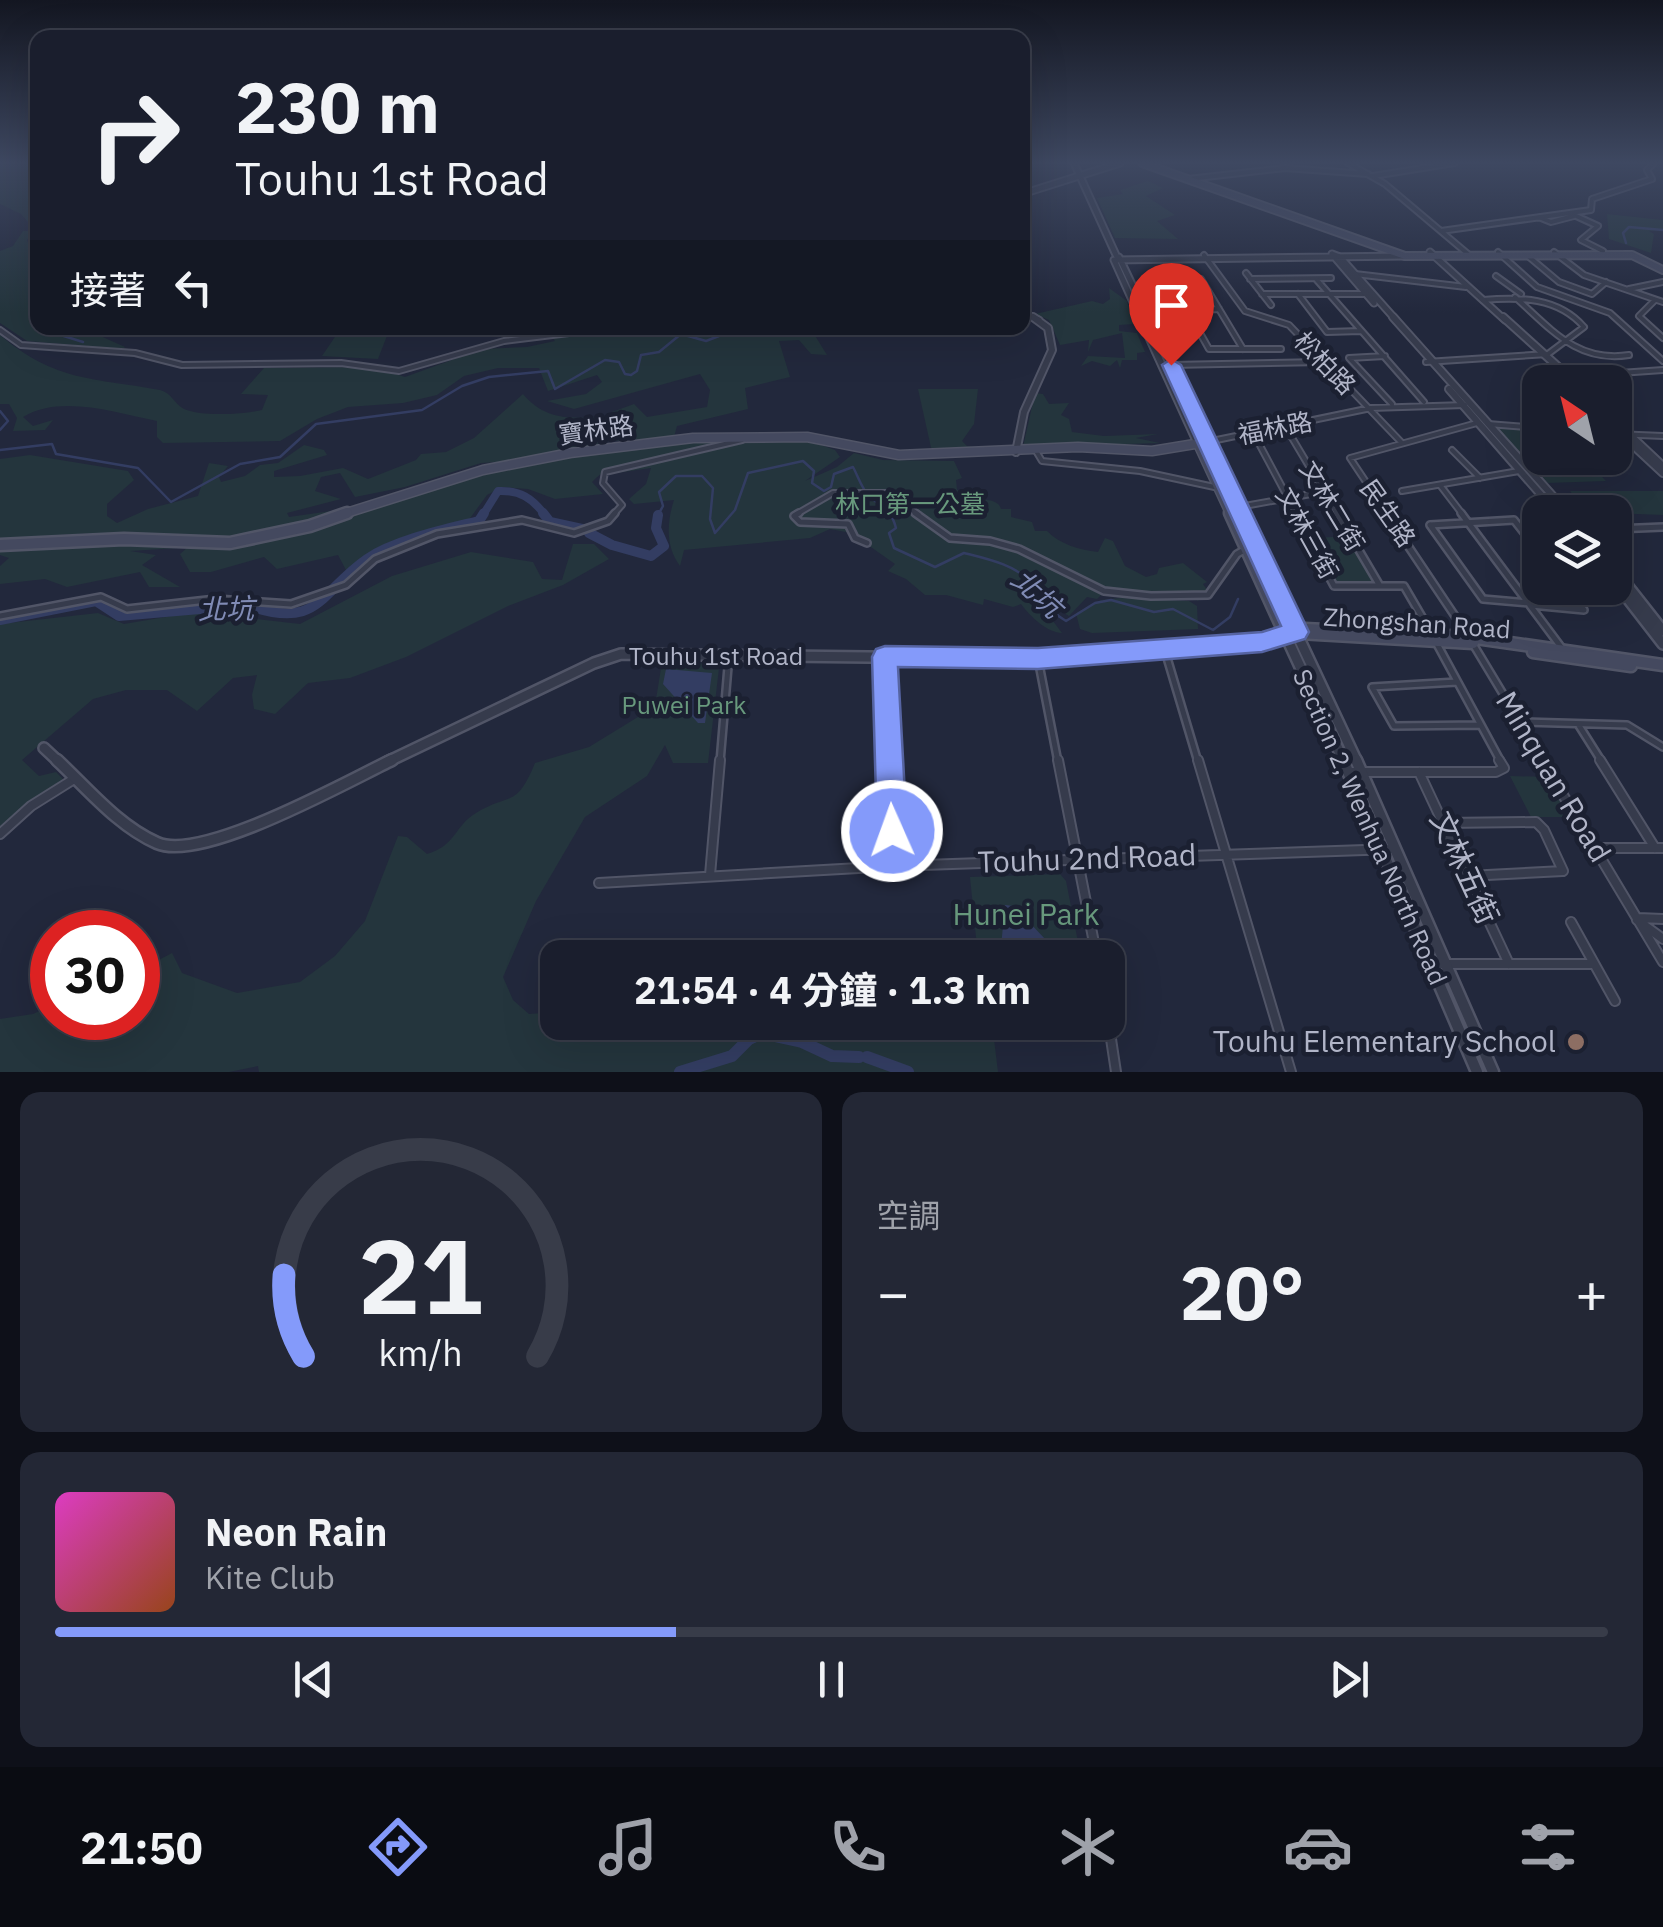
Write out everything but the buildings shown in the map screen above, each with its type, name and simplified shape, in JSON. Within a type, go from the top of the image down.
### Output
[{"type":"main road","points":[[1284,213],[1403,255],[1629,253]]},
{"type":"main road","points":[[1500,254],[1629,253],[1663,267]]},
{"type":"main road","name":"寶林路","points":[[0,546],[124,539],[230,543],[310,526],[407,492],[544,458],[694,438],[821,438],[899,455],[1091,447],[1152,451],[1203,443]]},
{"type":"main road","name":"Section 2, Wenhua North Road","points":[[1203,443],[1218,488],[1233,509],[1246,549],[1290,636]]},
{"type":"main road","name":"Section 2, Wenhua North Road","points":[[1203,443],[1290,636]]},
{"type":"main road","name":"Zhongshan Road","points":[[1290,636],[1471,640],[1563,650],[1663,668]]},
{"type":"main road","name":"Zhongshan Road","points":[[1471,640],[1663,668]]},
{"type":"street","name":"Section 2, Wenhua North Road","points":[[1097,213],[1203,443]]},
{"type":"street","points":[[1417,213],[1468,254]]},
{"type":"street","points":[[1441,232],[1576,213]]},
{"type":"street","points":[[1571,214],[1598,226],[1582,240],[1603,251]]},
{"type":"street","points":[[1500,254],[1542,289],[1610,313],[1663,361]]},
{"type":"street","points":[[1556,254],[1584,275],[1660,300]]},
{"type":"street","points":[[1118,258],[1403,255]]},
{"type":"street","points":[[1433,255],[1482,300],[1524,296]]},
{"type":"street","points":[[1433,255],[1553,365]]},
{"type":"street","name":"松柏路","points":[[1204,256],[1248,314],[1289,325],[1401,442]]},
{"type":"street","points":[[1335,256],[1369,294]]},
{"type":"street","points":[[1335,256],[1522,470]]},
{"type":"street","points":[[1528,256],[1559,282],[1592,294],[1606,282]]},
{"type":"street","points":[[1355,274],[1466,287]]},
{"type":"street","points":[[1271,305],[1248,276],[1330,278]]},
{"type":"street","points":[[1428,362],[1542,354],[1584,327],[1564,310],[1524,296],[1496,276]]},
{"type":"street","points":[[1158,277],[1201,278],[1243,349]]},
{"type":"street","points":[[1169,278],[1208,348],[1281,349]]},
{"type":"street","points":[[1316,279],[1424,402]]},
{"type":"street","points":[[1629,289],[1663,282]]},
{"type":"street","points":[[1262,294],[1369,294]]},
{"type":"street","points":[[1298,294],[1327,332],[1361,331]]},
{"type":"street","points":[[1515,297],[1565,342],[1603,358],[1630,355]]},
{"type":"street","points":[[1660,300],[1638,314],[1663,338]]},
{"type":"street","points":[[1141,310],[1219,309]]},
{"type":"street","name":"Section 2, Wenhua North Road","points":[[1141,310],[1171,365],[1203,443]]},
{"type":"street","points":[[1016,452],[1027,402],[1046,370],[1054,344],[1050,327],[1030,316]]},
{"type":"street","points":[[0,330],[11,342],[21,345],[136,354],[182,365],[341,362],[399,371],[423,367],[471,348],[553,335]]},
{"type":"street","points":[[1654,330],[1663,330]]},
{"type":"street","points":[[1386,356],[1349,358],[1392,404]]},
{"type":"street","points":[[1171,365],[1323,362]]},
{"type":"street","points":[[1632,373],[1663,370]]},
{"type":"street","name":"福林路","points":[[1203,443],[1392,404],[1466,405]]},
{"type":"street","name":"文林三街","points":[[1248,422],[1334,586],[1404,586],[1434,638]]},
{"type":"street","name":"民生路","points":[[1471,640],[1350,458],[1481,423],[1522,426]]},
{"type":"street","name":"文林二街","points":[[1285,426],[1380,586]]},
{"type":"street","points":[[1632,432],[1663,436]]},
{"type":"street","points":[[0,616],[101,598],[128,609],[216,599],[292,604],[346,585],[374,559],[450,531],[522,520],[563,532],[588,531],[617,515],[622,505],[603,483],[606,472],[746,438]]},
{"type":"street","points":[[1632,442],[1663,470]]},
{"type":"street","points":[[1452,450],[1480,478]]},
{"type":"street","points":[[1036,451],[1042,462],[1140,471],[1218,488]]},
{"type":"street","points":[[1402,490],[1522,471]]},
{"type":"street","points":[[1526,475],[1542,495]]},
{"type":"street","points":[[1527,475],[1549,495]]},
{"type":"street","points":[[1440,485],[1522,593]]},
{"type":"street","points":[[1233,509],[1285,496],[1322,492]]},
{"type":"street","points":[[868,543],[855,538],[848,524],[800,522],[794,516],[833,493],[894,496],[950,538],[990,541],[1019,549],[1104,592],[1202,597],[1218,584],[1237,554],[1246,549]]},
{"type":"street","points":[[1522,530],[1514,520],[1430,525],[1483,600],[1522,603]]},
{"type":"street","points":[[1632,528],[1663,527]]},
{"type":"street","points":[[1632,592],[1663,631]]},
{"type":"street","points":[[1632,604],[1663,644]]},
{"type":"street","points":[[1531,605],[1563,650]]},
{"type":"street","points":[[1539,605],[1584,610],[1580,605]]},
{"type":"street","name":"Section 2, Wenhua North Road","points":[[1290,636],[1477,1072]]},
{"type":"street","name":"Section 2, Wenhua North Road","points":[[1290,636],[1362,772],[1493,1072]]},
{"type":"street","name":"Touhu 1st Road","points":[[44,748],[74,779],[148,840],[184,847],[206,844],[251,827],[607,658],[636,653],[1038,659],[1165,651],[1290,636]]},
{"type":"street","points":[[1349,772],[1504,768],[1434,638]]},
{"type":"street","name":"Minquan Road","points":[[1471,640],[1663,962]]},
{"type":"street","points":[[1165,651],[1290,1072]]},
{"type":"street","points":[[710,875],[729,654]]},
{"type":"street","points":[[885,657],[894,866]]},
{"type":"street","points":[[1038,659],[1093,940]]},
{"type":"street","points":[[1457,682],[1372,687],[1394,726],[1480,726]]},
{"type":"street","points":[[1520,722],[1627,725],[1663,747]]},
{"type":"street","points":[[1578,724],[1659,848]]},
{"type":"street","name":"文林五街","points":[[1420,772],[1509,964]]},
{"type":"street","points":[[0,834],[31,806],[74,779]]},
{"type":"street","points":[[1443,822],[1536,822],[1544,830],[1563,870],[1468,876]]},
{"type":"street","name":"Touhu 2nd Road","points":[[598,883],[894,866],[1396,848]]},
{"type":"street","points":[[1597,848],[1659,848]]},
{"type":"street","points":[[1635,918],[1663,919]]},
{"type":"street","name":"Minquan Road","points":[[1635,918],[1663,940]]},
{"type":"street","points":[[1571,922],[1615,1002]]},
{"type":"street","points":[[1431,964],[1593,964]]},
{"type":"street","points":[[1111,1040],[1116,1072]]},
{"type":"green space","points":[[1104,213],[1175,215],[1157,221],[1178,239],[1115,238]]},
{"type":"green space","points":[[1607,214],[1663,220],[1663,230],[1649,231],[1654,234],[1651,253],[1609,239]]},
{"type":"green space","points":[[23,231],[30,231],[30,335],[98,335],[125,347],[27,341],[0,323],[0,251],[13,246]]},
{"type":"green space","points":[[1109,288],[1127,301],[1134,324],[1119,325],[1119,331],[1137,333],[1145,352],[1137,353],[1137,360],[1122,360],[1120,368],[1117,360],[1110,366],[1092,361],[1081,366],[1088,356],[1125,358],[1122,333],[1093,340],[1088,352],[1089,340],[1060,345],[1049,320],[1035,314],[1092,301],[1103,304],[1110,299]]},
{"type":"green space","points":[[0,335],[58,370],[160,390],[184,409],[223,414],[262,410],[268,395],[241,394],[264,368],[373,367],[405,377],[482,349],[527,347],[555,341],[552,337],[815,335],[827,355],[811,354],[799,340],[779,341],[790,377],[745,388],[748,409],[677,426],[674,437],[609,441],[612,412],[634,404],[647,417],[707,407],[710,390],[700,374],[574,409],[547,401],[586,394],[602,382],[597,375],[548,391],[539,368],[498,368],[464,376],[437,395],[403,403],[348,407],[317,419],[280,441],[163,443],[157,437],[157,421],[71,406],[38,410],[23,417],[33,426],[53,420],[45,430],[13,431],[17,418],[9,404],[0,404]]},
{"type":"green space","points":[[336,335],[387,335],[378,359],[322,356]]},
{"type":"green space","points":[[918,389],[978,389],[974,424],[962,441],[967,446],[985,448],[932,452]]},
{"type":"green space","points":[[1035,393],[1043,394],[1049,404],[1069,403],[1061,415],[1069,419],[1072,432],[1104,436],[1158,434],[1136,438],[1160,443],[1023,447]]},
{"type":"green space","points":[[523,394],[539,408],[556,415],[595,417],[598,446],[481,463],[405,487],[355,497],[340,473],[321,477],[315,491],[341,499],[287,513],[289,517],[352,508],[263,534],[73,534],[0,542],[0,459],[30,455],[128,471],[134,480],[107,504],[107,516],[117,523],[148,509],[198,496],[209,463],[228,466],[219,477],[221,482],[245,476],[260,465],[278,463],[304,445],[324,450],[327,455],[274,471],[274,477],[343,468],[368,479],[416,460],[421,454],[446,452],[474,438]]},
{"type":"green space","points":[[1494,427],[1522,429],[1522,456]]},
{"type":"green space","name":"林口第一公墓","points":[[804,439],[835,450],[840,457],[805,481],[837,467],[854,453],[883,460],[954,461],[962,478],[956,480],[957,490],[968,491],[965,497],[972,502],[989,500],[1001,509],[1011,509],[1011,517],[1032,522],[1035,531],[1047,531],[1077,548],[1098,552],[1105,538],[1113,541],[1125,566],[1146,577],[1157,574],[1159,568],[1183,563],[1207,582],[1203,584],[1207,590],[1198,601],[1191,596],[1105,591],[1097,599],[1087,597],[1069,616],[1048,603],[1039,578],[1034,596],[1062,633],[1045,627],[1021,604],[1013,607],[984,599],[983,605],[946,595],[925,595],[906,579],[888,571],[895,564],[851,533],[830,529],[810,538],[684,550],[680,566],[669,534],[674,500],[634,504],[629,499],[646,484],[651,468],[616,473],[753,441]]},
{"type":"green space","points":[[701,440],[723,442],[608,469],[592,482],[603,494],[555,499],[528,489],[502,487],[487,495],[468,521],[401,538],[346,570],[338,555],[277,569],[264,557],[211,572],[190,572],[180,554],[188,547],[264,540],[301,531],[510,469]]},
{"type":"green space","points":[[1540,475],[1600,475],[1606,481],[1548,483]]},
{"type":"green space","points":[[1570,491],[1663,491],[1663,515],[1632,514],[1632,495],[1573,495]]},
{"type":"green space","points":[[1349,536],[1377,583],[1338,583],[1314,538]]},
{"type":"green space","points":[[118,544],[178,548],[130,551],[156,555],[142,565],[180,587],[149,587],[140,572],[67,587],[45,579],[0,584],[0,566],[9,558],[0,555],[0,549]]},
{"type":"green space","points":[[573,544],[594,544],[609,559],[563,585],[508,606],[406,657],[350,678],[308,683],[275,714],[254,709],[252,695],[257,675],[233,678],[197,711],[167,690],[126,690],[93,699],[22,760],[39,776],[56,772],[68,784],[46,797],[0,837],[0,624],[98,613],[124,624],[195,612],[300,624],[392,576],[471,552],[533,562],[542,579],[562,580]]},
{"type":"green space","points":[[1101,600],[1189,601],[1197,606],[1198,629],[1092,633],[1080,629],[1076,613]]},
{"type":"green space","name":"Puwei Park","points":[[662,662],[715,664],[719,668],[708,763],[673,763],[665,745],[647,776],[585,817],[536,901],[503,977],[513,1000],[529,1014],[540,1013],[540,1040],[994,1040],[998,1072],[259,1072],[258,1066],[229,1072],[0,1072],[0,1019],[30,1014],[30,1040],[160,1040],[160,959],[172,953],[182,973],[237,993],[300,982],[335,956],[365,921],[398,836],[407,837],[427,854],[437,850],[476,813],[517,793],[535,763],[589,747],[651,709],[654,712]]},
{"type":"green space","points":[[1510,776],[1549,777],[1571,817],[1531,817]]},
{"type":"green space","name":"Hunei Park","points":[[1060,874],[1066,881],[1078,940],[976,940],[970,877]]},
{"type":"water","points":[[666,669],[712,673],[705,723],[698,723],[663,684]]},
{"type":"water","points":[[1005,905],[1031,908],[1029,922],[1046,940],[1002,940]]},
{"type":"waterway","points":[[1626,243],[1623,233],[1629,227],[1663,230]]},
{"type":"waterway","points":[[60,335],[83,342]]},
{"type":"waterway","points":[[0,450],[52,444],[56,454],[138,468],[171,502],[240,464],[280,457],[316,424],[422,410],[462,386],[489,377],[548,371],[555,389],[605,360],[619,362],[625,374],[631,375],[637,371],[641,355],[659,352],[680,335]]},
{"type":"waterway","points":[[685,335],[706,341],[720,335]]},
{"type":"waterway","points":[[0,411],[8,421],[0,430]]},
{"type":"waterway","name":"北坑","points":[[658,515],[663,506],[659,492],[676,476],[702,476],[713,488],[710,519],[715,533],[735,510],[748,473],[803,461],[814,471],[812,483],[824,491],[831,487],[834,474],[853,467],[867,494],[892,517],[896,528],[889,533],[894,548],[935,567],[964,553],[1001,564],[1026,577],[1051,609],[1066,621],[1095,603],[1111,600],[1154,612],[1173,609],[1213,630],[1230,617],[1238,599]]},
{"type":"waterway","name":"北坑","points":[[483,515],[498,491],[525,496],[545,515]]},
{"type":"waterway","name":"北坑","points":[[0,620],[96,601],[119,616],[246,605],[270,612],[304,611],[379,552],[479,521],[484,513]]},
{"type":"waterway","name":"北坑","points":[[543,513],[550,522],[582,529]]},
{"type":"waterway","name":"北坑","points":[[589,533],[612,545],[651,556],[664,546],[656,528],[658,515]]},
{"type":"waterway","points":[[680,1072],[732,1056],[749,1039],[762,1033],[802,1042],[832,1056],[859,1057]]},
{"type":"waterway","points":[[867,1057],[908,1072]]},
{"type":"place","name":"Touhu Elementary School","points":[[1576,1042]]},
{"type":"route","points":[[892,831],[885,657],[1038,659],[1262,642],[1296,632],[1171,365]]}]
